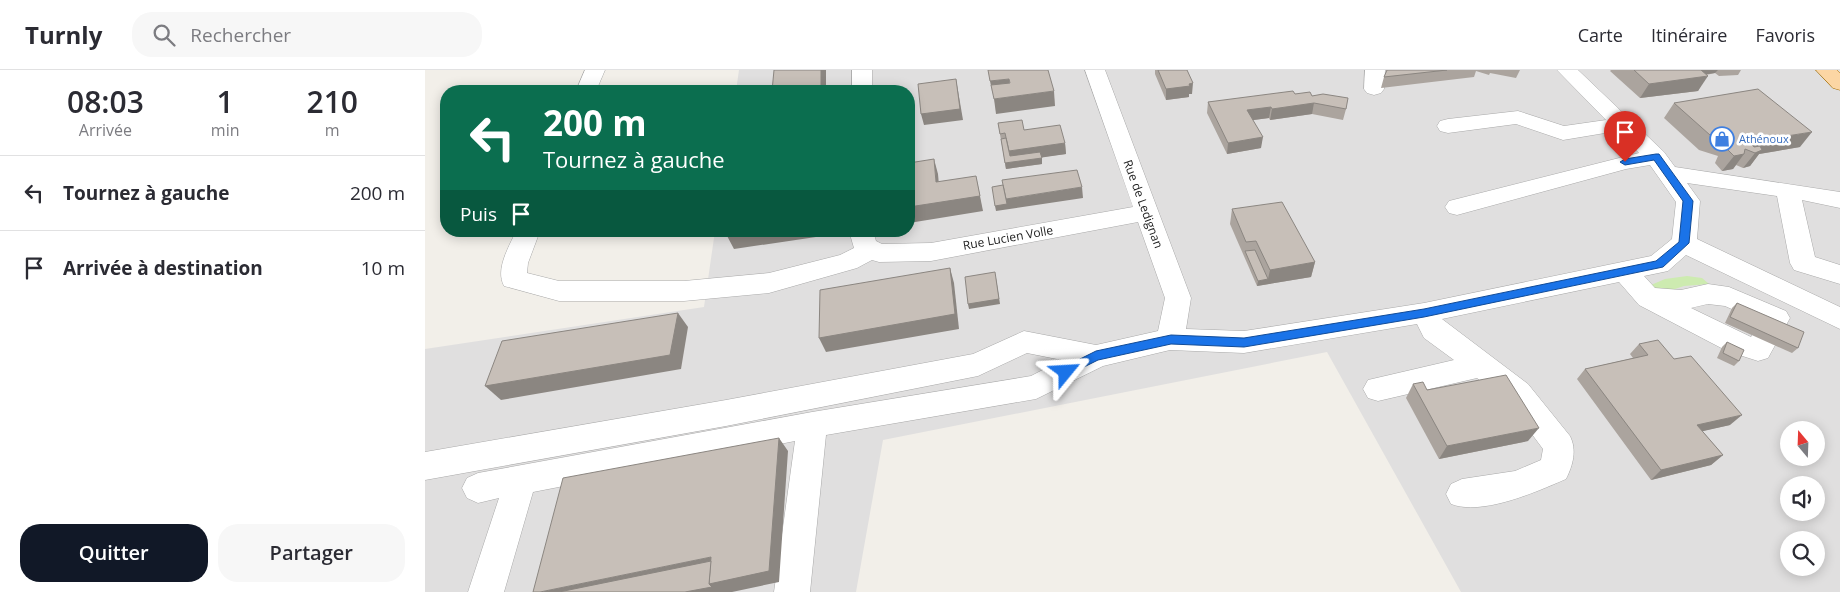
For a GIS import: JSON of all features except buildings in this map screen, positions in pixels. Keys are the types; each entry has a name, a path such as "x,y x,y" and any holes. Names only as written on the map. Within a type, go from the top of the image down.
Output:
{"main road":[{"path":"1826,70 1840,84"}],"street":[{"path":"589,85 595,70"},
{"path":"862,70 862,85"},
{"name":"Rue de Ledignan","path":"1095,70 1177,298 1171,339"},
{"path":"478,488 812,426 1036,387 1096,356 1171,339 1244,342 1424,313 1659,264 1683,243 1688,201 1662,165 1567,70"},
{"path":"1448,126 1518,117 1563,133 1622,124"},
{"path":"1457,207 1625,162 1662,165 1840,200"},
{"path":"1788,190 1803,263 1840,275"},
{"name":"Rue Lucien Volle","path":"866,240 879,253 931,252 1145,213"},
{"path":"526,237 515,263 513,279 559,291 684,291 769,283 848,262 866,240"},
{"path":"1683,243 1840,320"},
{"path":"1624,271 1648,298"},
{"path":"1424,313 1433,330 1518,393 1559,446 1555,469 1517,485 1462,494"},
{"path":"425,466 736,412 978,365 1024,342 1096,356"},
{"path":"1378,389 1481,366"},
{"path":"792,592 812,426"},
{"path":"486,592 521,480"}],"shaded area":[{"path":"739,70 1840,70 1840,592 1461,592 1327,352 883,440 856,592 425,592 425,349 704,307 714,237 915,237 915,85 737,85"}],"green space":[{"path":"1687,276 1702,278 1709,284 1684,286 1666,292 1660,291 1651,285 1665,279"}],"place":[{"name":"Athénoux","path":"1722,139"}],"route":[{"path":"1066,372 1096,356 1171,339 1244,342 1424,313 1659,264 1683,243 1688,201 1656,156 1625,162"}]}
